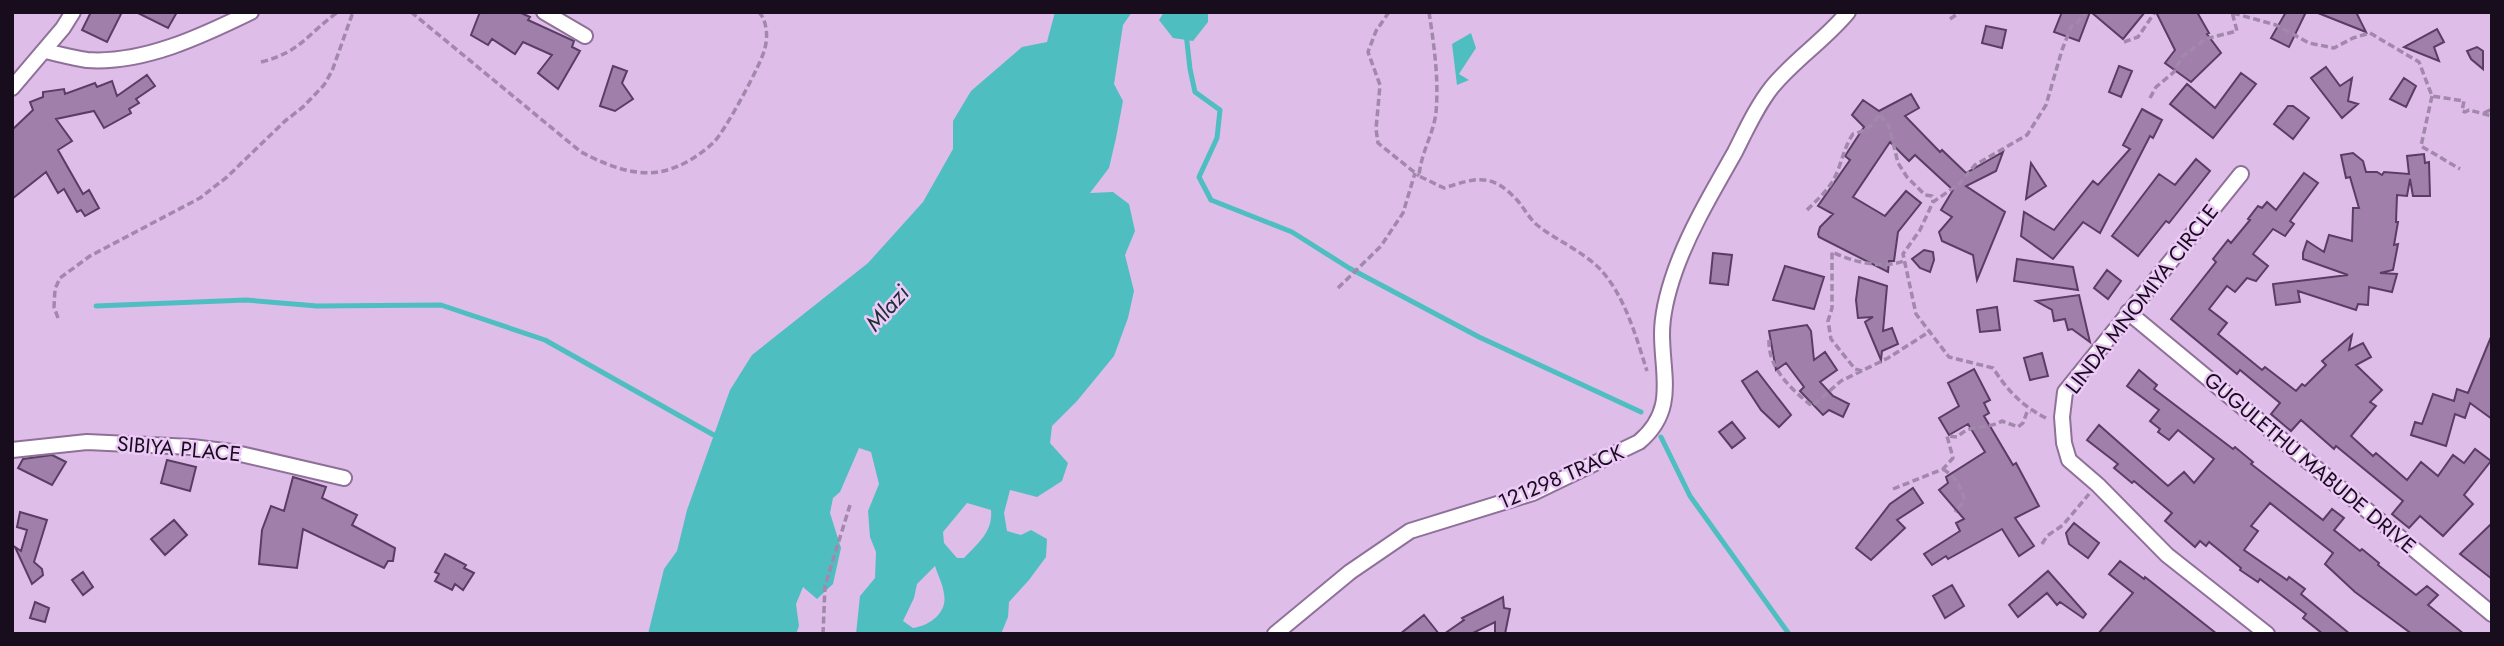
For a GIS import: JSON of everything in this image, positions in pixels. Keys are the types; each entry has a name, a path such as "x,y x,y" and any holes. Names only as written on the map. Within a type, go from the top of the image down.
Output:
{"street":[{"path":"12,88 45,51 73,12"},
{"path":"45,51 87,60 130,57 190,39 251,12"},
{"path":"544,12 585,36"},
{"name":"121298 TRACK","path":"1275,634 1350,572 1410,531 1533,494 1639,442 1650,433 1659,421 1666,383 1663,320 1668,294 1684,248 1770,89 1792,64 1833,30 1848,12"},
{"name":"LINDA MNOMIYA CIRCLE","path":"2241,174 2065,392 2064,443 2069,460 2098,485 2167,555 2267,634"},
{"name":"GUGULETHU MABUDE DRIVE","path":"2129,312 2492,614"},
{"name":"SIBIYA PLACE","path":"12,450 87,442 192,447 232,452 344,478"}],"path":[{"path":"261,62 282,57 292,51 338,12"},
{"path":"58,318 54,307 55,289 61,278 90,256 200,198 303,107 324,85 332,71 353,12"},
{"path":"411,12 581,152 605,165 657,173 685,164 716,141 765,50 767,32 763,16 759,12"},
{"path":"1389,12 1376,31 1368,52 1380,85 1376,129 1378,143 1417,175 1444,188 1479,178 1499,183 1535,223 1599,268 1617,294 1632,324 1648,375"},
{"path":"1338,288 1381,246 1403,213 1417,175 1436,114 1436,52 1429,12"},
{"path":"1951,19 1960,12"},
{"path":"2063,425 2033,412 2008,391 1993,368 1949,357 1916,314 1903,254 1920,230 1933,202 1959,184 1975,164 2027,135 2046,105 2071,27 2085,12"},
{"path":"2124,42 2138,37 2155,12"},
{"path":"2232,13 2276,25 2309,43 2334,48 2370,33 2419,62 2432,96 2421,146 2460,169"},
{"path":"2150,98 2156,87 2174,72 2182,57 2205,39 2237,31 2232,13"},
{"path":"2432,96 2464,102 2462,111 2465,113 2469,110 2492,116"},
{"path":"2484,113 2492,109"},
{"path":"1807,210 1825,192 1835,176 1844,147 1853,134 1875,123 1880,114 1889,126 1898,163 1916,188 1932,197 1933,202"},
{"path":"1864,371 1855,369 1831,339 1828,321 1832,308 1832,252 1847,259 1865,262 1893,265 1904,261"},
{"path":"1769,340 1769,354 1775,366 1792,390 1812,406 1841,381 1864,371 1929,332"},
{"path":"1894,489 1943,468 1953,458 1947,436 1958,437 1963,431 1980,426 1994,426 2002,421 2018,427 2023,424 2027,412 2033,412"},
{"path":"1943,468 1951,474 1963,492 1964,501 1955,512"},
{"path":"2042,544 2047,536 2063,525 2098,485"},
{"path":"823,634 825,586 850,505"}],"water":[{"name":"Mlazi","path":"1055,12 1132,12 1123,25 1114,84 1123,101 1116,138 1109,168 1090,193 1113,192 1129,204 1135,231 1125,255 1134,291 1128,318 1114,356 1077,401 1052,426 1050,443 1068,463 1062,481 1037,497 1010,490 1004,513 1007,531 1021,535 1031,530 1047,539 1046,557 1009,602 1008,617 1001,634 856,634 860,596 875,578 876,552 870,537 868,511 879,484 871,452 859,448 840,492 833,498 830,513 841,548 833,584 817,599 803,587 796,604 799,626 796,634 648,634 664,569 677,551 687,510 730,390 752,355 868,263 923,202 953,149 953,121 971,91 1022,47 1047,42","holes":["967,503 991,510 990,525 964,558 957,558 944,543 943,532","935,566 943,591 943,607 931,621 913,628 903,621 914,598 917,584"]},
{"path":"1164,12 1208,12 1208,22 1193,41 1173,38 1159,20"},
{"path":"1471,33 1476,48 1459,74 1469,80 1457,85 1452,44"}],"building":[{"path":"91,12 122,12 107,42 82,30"},
{"path":"136,12 177,12 168,28"},
{"path":"480,12 519,12 530,17 528,20 574,41 572,47 580,51 558,89 538,73 552,55 523,42 515,54 492,39 488,45 471,35"},
{"path":"2062,12 2090,12 2079,41 2054,32"},
{"path":"2091,12 2145,12 2123,39"},
{"path":"2156,12 2197,12 2209,33 2207,34 2221,53 2191,82 2165,63 2175,50"},
{"path":"2286,12 2306,12 2289,47 2271,38"},
{"path":"2356,12 2366,32 2318,13"},
{"path":"1986,26 2006,30 2002,48 1982,43"},
{"path":"2437,29 2444,42 2434,47 2439,61 2404,47"},
{"path":"2477,47 2483,51 2483,69 2471,59 2467,51"},
{"path":"613,66 627,71 622,83 633,99 615,111 600,106"},
{"path":"2119,66 2132,71 2121,97 2109,92"},
{"path":"2326,67 2340,86 2352,78 2348,101 2358,104 2342,118 2311,78"},
{"path":"2241,73 2256,84 2213,138 2170,104 2187,84 2215,108"},
{"path":"147,75 155,86 136,99 139,103 129,109 131,113 104,128 94,111 56,119 72,141 58,150 83,194 89,190 99,208 85,216 81,210 77,212 64,189 58,193 46,172 12,199 12,130 33,110 30,102 43,97 43,92 64,89 65,94 95,83 97,87 112,81 117,96"},
{"path":"2404,78 2416,86 2406,107 2390,99"},
{"path":"1911,94 1919,108 1905,116 1940,152 1942,150 1966,173 2003,152 1996,171 1966,186 2005,212 1977,280 1973,255 1942,241 1939,232 1952,217 1941,210 1953,190 1915,155 1909,161 1890,142 1853,197 1885,216 1906,191 1921,203 1898,232 1894,261 1889,261 1888,272 1819,237 1820,227 1833,214 1818,206 1850,160 1845,156 1864,127 1852,115 1863,100 1879,111"},
{"path":"2288,106 2293,106 2309,118 2293,139 2274,124"},
{"path":"2142,109 2162,120 2153,138 2150,136 2100,233 2083,222 2053,259 2021,236 2024,212 2054,230 2093,181 2098,185 2130,149 2123,145"},
{"path":"2353,153 2363,161 2366,172 2382,175 2384,172 2409,174 2407,156 2424,154 2425,163 2429,162 2430,196 2413,196 2410,179 2407,196 2397,195 2398,222 2394,245 2398,244 2393,270 2380,273 2397,274 2392,292 2369,287 2368,305 2358,304 2356,310 2298,291 2300,302 2276,305 2273,284 2348,275 2303,259 2303,253 2307,241 2324,252 2329,235 2352,241 2353,208 2359,208 2350,177 2346,178 2341,155"},
{"path":"2196,159 2210,171 2169,223 2166,221 2138,256 2112,236 2159,174 2175,185"},
{"path":"2031,163 2046,186 2026,199"},
{"path":"2304,173 2318,183 2290,221 2294,224 2285,236 2273,229 2253,254 2268,266 2256,281 2247,278 2235,292 2227,286 2209,309 2227,323 2218,334 2262,370 2265,367 2296,391 2302,384 2305,386 2326,365 2322,361 2352,335 2349,350 2363,343 2371,357 2356,365 2382,390 2370,402 2376,406 2351,436 2373,456 2376,453 2407,480 2421,462 2438,476 2453,455 2464,463 2475,449 2491,461 2464,495 2473,504 2443,536 2420,516 2409,528 2392,514 2403,501 2336,446 2334,449 2301,420 2291,431 2271,414 2280,403 2240,370 2237,374 2171,319 2216,262 2213,259 2228,240 2231,243 2258,206 2262,208 2267,202 2276,210"},
{"path":"1924,250 1933,252 1934,260 1930,272 1920,268 1912,259"},
{"path":"1713,253 1732,255 1728,285 1710,283"},
{"path":"2017,259 2073,267 2078,290 2014,281"},
{"path":"1785,266 1824,277 1814,309 1773,300"},
{"path":"2107,270 2121,281 2108,299 2094,288"},
{"path":"1859,277 1887,286 1883,331 1892,328 1898,344 1882,351 1881,360 1865,322 1873,317 1858,318 1856,300"},
{"path":"2079,295 2090,342 2072,329 2068,330 2065,319 2054,321 2052,310 2036,301"},
{"path":"1997,307 2000,330 1980,332 1977,310"},
{"path":"1807,325 1811,331 1814,360 1825,352 1837,370 1820,382 1833,396 1849,404 1843,417 1829,410 1823,415 1800,391 1804,387 1786,363 1776,370 1769,331"},
{"path":"2491,337 2492,419 2470,403 2465,418 2455,414 2446,446 2411,435 2415,422 2422,424 2433,394 2454,401 2457,389 2468,393"},
{"path":"2042,353 2048,376 2030,380 2024,358"},
{"path":"1974,369 1990,400 1984,403 1989,413 1984,416 2013,465 2016,463 2039,506 2015,518 2034,546 2019,556 2002,529 1932,565 1924,554 1960,531 1956,523 1964,519 1939,490 1948,483 1946,477 1985,452 1968,424 1949,435 1939,418 1959,406 1948,383"},
{"path":"2139,370 2157,385 2154,389 2233,449 2235,447 2253,462 2251,464 2323,520 2332,509 2344,518 2334,530 2360,551 2362,549 2416,595 2427,586 2438,595 2428,605 2464,634 2412,634 2355,592 2325,564 2333,553 2270,503 2251,526 2258,531 2244,550 2287,580 2289,577 2305,589 2301,594 2350,634 2323,634 2303,618 2306,614 2260,579 2258,582 2240,570 2241,568 2209,542 2206,546 2200,541 2195,547 2165,521 2172,513 2114,468 2118,464 2087,440 2099,425 2168,486 2184,472 2194,483 2214,459 2178,430 2169,440 2158,432 2160,429 2150,421 2159,410 2127,386"},
{"path":"1757,371 1791,415 1779,427 1761,410 1742,381"},
{"path":"1732,422 1745,438 1732,448 1719,432"},
{"path":"52,455 66,462 52,485 18,468 23,459"},
{"path":"167,460 196,467 190,491 161,483"},
{"path":"293,477 326,487 322,498 357,515 352,525 395,548 393,561 388,561 384,568 303,529 297,568 259,564 262,530 271,506 284,511"},
{"path":"1913,488 1923,503 1897,520 1905,528 1871,560 1856,548 1890,504"},
{"path":"20,512 47,520 34,562 42,569 43,575 32,584 15,547 21,551 27,530 17,527"},
{"path":"174,520 187,535 165,555 151,539"},
{"path":"2074,523 2099,543 2088,558 2069,544 2066,533"},
{"path":"2492,523 2492,579 2460,554"},
{"path":"445,554 466,565 464,568 474,573 463,590 455,584 452,590 435,581 439,574 435,572"},
{"path":"2120,561 2144,579 2145,577 2217,634 2098,634 2133,593 2109,574"},
{"path":"2048,571 2086,614 2083,618 2060,602 2057,605 2047,593 2018,617 2009,605"},
{"path":"83,572 93,587 83,595 72,580"},
{"path":"1952,585 1964,606 1945,618 1933,596"},
{"path":"1503,597 1504,608 1510,609 1505,634 1495,634 1495,622 1471,634 1444,634 1464,620 1462,618"},
{"path":"35,602 49,608 45,622 30,618"},
{"path":"1424,615 1439,634 1400,634"}],"waterway":[{"path":"1186,33 1195,92 1220,110 1217,138 1199,177 1211,200 1292,232 1349,268 1479,337 1641,412"},
{"path":"96,306 246,300 317,306 441,305 545,340 719,438"},
{"path":"1661,437 1690,496 1789,634"}]}
